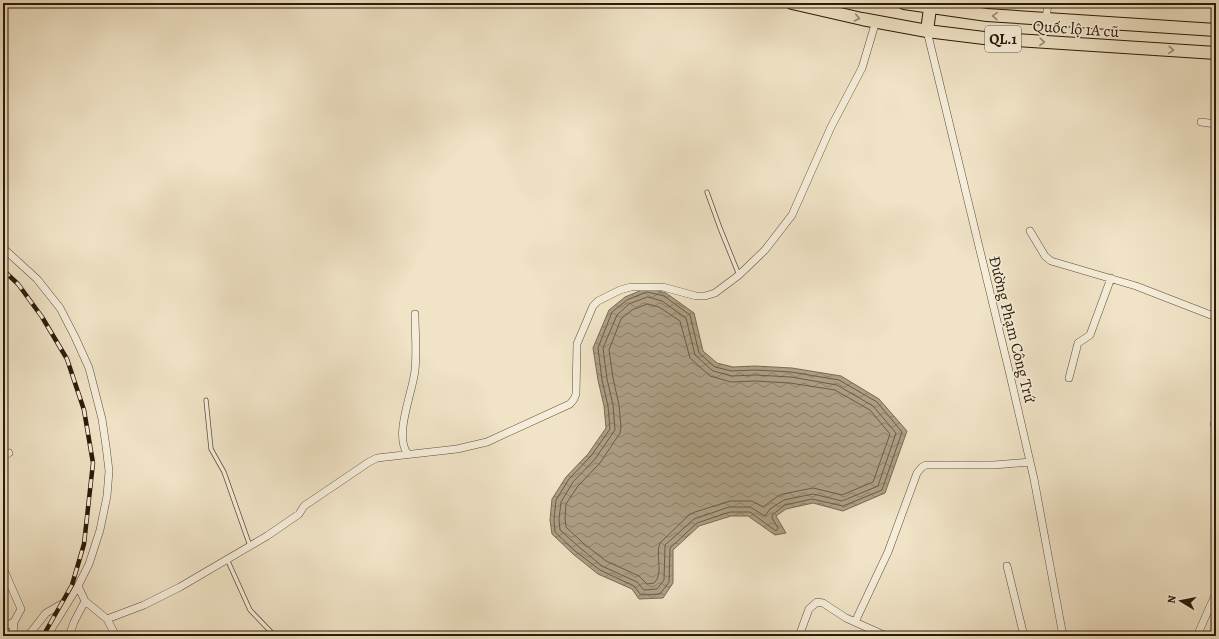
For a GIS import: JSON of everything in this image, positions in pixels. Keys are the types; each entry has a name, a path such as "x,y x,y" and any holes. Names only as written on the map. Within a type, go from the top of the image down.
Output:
{"main road":[{"name":"Quốc lộ 1A cũ","path":"792,3 876,21 984,38 1216,53"},
{"name":"Quốc lộ 1A cũ","path":"904,3 930,8 987,15 1216,30"},
{"path":"927,30 930,8"}],"street":[{"path":"1046,19 1048,3"},
{"path":"107,619 144,605 180,587 250,546 299,514 304,506 377,458 457,449 487,442 570,404 576,394 577,344 593,306 598,301 620,290 631,287 663,287 696,296 706,296 715,293 739,275 765,250 792,215 831,127 862,68 876,21"},
{"name":"Đường Phạm Công Trứ","path":"927,30 1030,462 1063,636"},
{"path":"1201,122 1216,124"},
{"path":"1030,231 1045,256 1051,261 1136,286 1216,317"},
{"path":"3,248 37,279 60,308 75,337 89,368 102,419 109,471 107,496 100,530 89,564 78,586 47,636"},
{"path":"1069,378 1078,343 1092,332 1111,278"},
{"path":"408,454 404,450 403,441 406,411 415,373 415,314"},
{"path":"855,622 888,552 917,473 922,467 926,465 994,465 1030,462"},
{"path":"1007,566 1024,636"},
{"path":"3,568 21,609 14,622 13,636"},
{"path":"78,586 85,601 107,619 116,636"},
{"path":"1197,636 1216,593"},
{"path":"29,634 46,613 69,600"},
{"path":"69,636 74,622 85,601"},
{"path":"799,636 809,609 817,602 823,603 846,618 886,636"},
{"path":"3,624 7,625 14,622"}],"lane":[{"path":"707,192 739,275"},
{"path":"206,400 211,449 224,472 250,546"},
{"path":"227,559 250,610 275,636"}],"water":[{"path":"647,288 666,293 694,313 703,351 717,363 733,367 755,366 792,368 841,376 879,399 907,431 885,493 843,511 813,503 786,509 776,516 786,533 775,535 748,516 731,516 699,526 673,550 673,583 663,598 639,599 632,589 598,574 573,554 552,534 550,520 552,499 566,477 588,454 606,428 604,406 593,348 609,310 625,297"}],"railway":[{"path":"3,270 18,284 42,317 67,359 84,410 93,463 84,544 72,585 43,636"}]}
